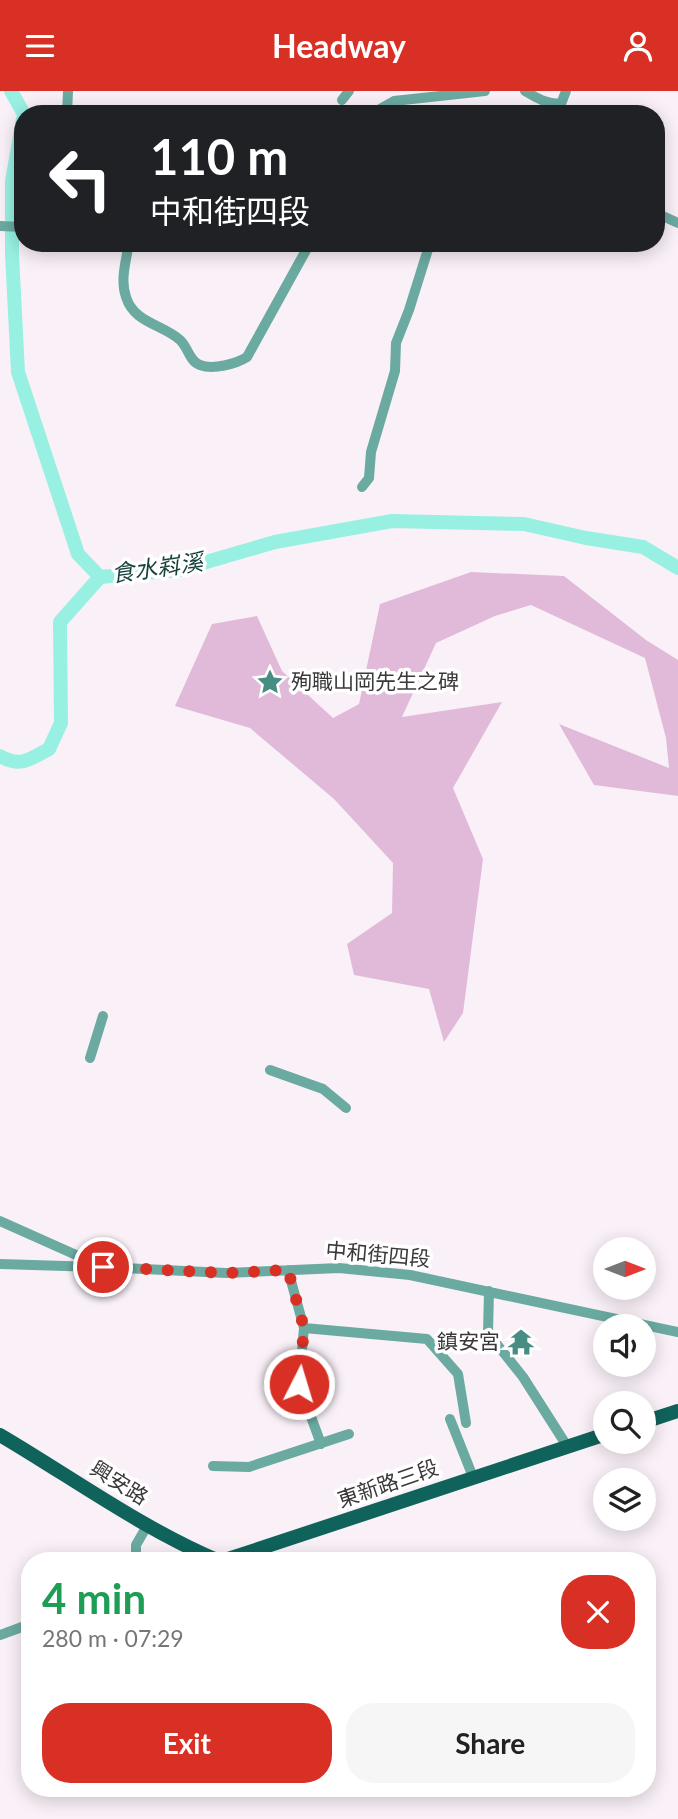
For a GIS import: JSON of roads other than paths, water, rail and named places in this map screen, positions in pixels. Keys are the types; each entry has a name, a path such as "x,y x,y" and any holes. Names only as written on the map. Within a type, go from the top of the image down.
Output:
{"main road":[{"path":"656,1418 678,1411"},
{"name":"興安路","path":"0,1435 147,1526 198,1552"},
{"name":"東新路三段","path":"247,1552 593,1438"}],"street":[{"path":"387,105 424,94 485,91"},
{"path":"525,91 548,105"},
{"path":"127,252 123,275 130,306 142,319 180,340 192,360 205,366 232,364 247,357 305,252"},
{"path":"362,487 369,478 371,452 395,371 396,343 427,252"},
{"path":"90,1058 103,1016"},
{"path":"270,1070 323,1089 346,1108"},
{"name":"中和街四段","path":"0,1221 103,1267 226,1273 340,1268 402,1274 678,1332"},
{"path":"0,1264 103,1267"},
{"path":"288,1270 304,1328 299,1384 321,1444"},
{"path":"489,1291 488,1333 523,1377 566,1446"},
{"path":"304,1328 427,1339 458,1374 466,1423"},
{"path":"450,1419 473,1477"},
{"path":"213,1466 249,1467 349,1434"},
{"path":"136,1552 136,1545 147,1526"},
{"path":"0,1635 21,1628"}],"waterway":[{"name":"食水嵙溪","path":"11,91 19,105"},
{"name":"食水嵙溪","path":"14,170 12,254 18,372 78,554 100,577 179,570 275,542 392,521 524,524 643,547 678,568"},
{"path":"0,756 20,762 49,749 61,723 60,622 100,577"}],"place":[{"name":"殉職山岡先生之碑","path":"270,682"},
{"name":"鎮安宮","path":"521,1342"}]}
